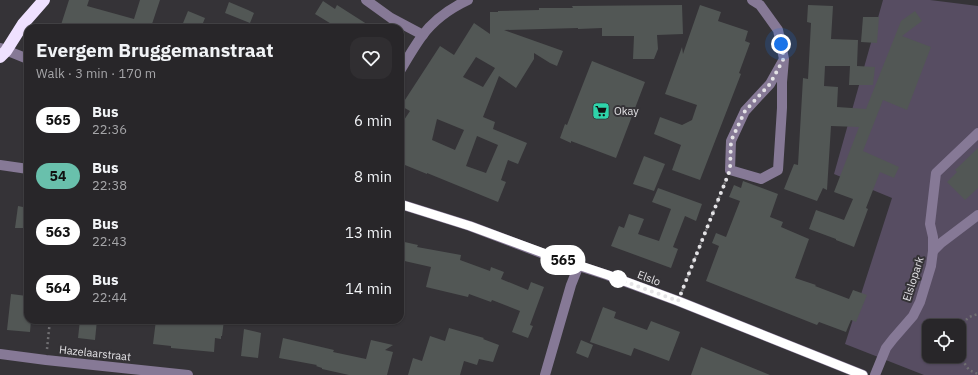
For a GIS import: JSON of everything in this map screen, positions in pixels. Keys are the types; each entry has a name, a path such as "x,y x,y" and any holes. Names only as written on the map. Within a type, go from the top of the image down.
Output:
{"highway":[{"path":"2,52 23,24 44,0"}],"street":[{"path":"366,0 391,18 402,24"},
{"path":"404,65 423,35 440,17 459,4 468,0"},
{"path":"752,0 760,4 778,30 784,58 778,170 761,179 730,170 731,141 745,111 770,84 784,58"},
{"path":"404,25 423,35"},
{"path":"2,52 24,58"},
{"name":"Elslopark","path":"876,375 886,348 892,338 913,316 920,302 931,266 933,237 930,224 936,173 978,133"},
{"path":"0,165 24,168"},
{"name":"Elslo","path":"404,205 470,226 608,275 678,301 863,375"},
{"name":"Elslopark","path":"933,251 941,243 978,215"},
{"path":"545,375 571,285 579,265"},
{"name":"Hazelaarstraat","path":"0,354 142,373 188,375"}],"path":[{"path":"678,301 730,170"},
{"path":"966,321 978,314"},
{"path":"46,360 50,324"},
{"path":"964,363 969,370 978,374"}],"shaded area":[{"path":"883,0 930,0 978,6 978,375 924,375 845,344 892,198 834,174"}],"building":[{"path":"69,0 89,0 87,6 134,19 140,0 160,0 152,24 61,24"},
{"path":"323,1 335,9 337,5 367,24 331,24 315,14"},
{"path":"229,2 254,13 250,23 225,13"},
{"path":"682,5 683,34 657,35 658,49 654,59 633,59 634,36 602,36 602,28 504,30 563,51 557,66 534,53 534,59 516,88 499,76 483,117 495,122 493,129 527,143 518,164 508,160 501,180 506,182 498,202 404,165 404,120 410,111 404,108 404,101 440,46 454,55 474,23 490,34 490,12 539,10 539,8 573,8 572,6","holes":["476,57 495,68 483,87 463,77","437,119 464,130 455,150 432,140","477,136 498,145 486,173 466,166"]},
{"path":"700,5 721,12 718,21 748,31 745,41 750,43 739,73 741,74 700,180 672,170 681,145 654,134 660,117 682,125 692,120 697,105 665,94 682,47 683,54"},
{"path":"808,5 833,6 831,39 858,40 857,66 875,67 873,85 849,85 850,66 825,66 824,86 838,87 837,107 866,109 901,21 915,11 922,21 902,36 931,47 907,110 883,100 863,151 899,167 894,178 880,172 866,208 868,209 854,247 809,229 816,210 844,220 853,199 834,192 859,127 831,126 827,190 823,188 817,201 784,189 794,164 798,165 803,78 808,79 811,23 807,22"},
{"path":"188,11 205,18 203,24 183,24"},
{"path":"863,17 879,17 877,43 861,42"},
{"path":"592,61 645,82 616,158 560,138 565,124 567,125"},
{"path":"978,148 978,188 965,200 947,182 957,172 955,170"},
{"path":"644,156 665,164 654,191 633,184"},
{"path":"743,181 778,194 770,217 783,222 781,227 809,239 795,278 849,299 853,290 867,295 856,322 851,320 846,332 819,322 817,325 706,281 719,246 712,243 716,233 726,237 740,201 729,197 734,185 741,188"},
{"path":"658,188 702,204 696,221 685,216 673,247 678,249 671,268 611,246 619,226 624,228 629,214 644,219 638,234 659,241 671,209 652,202"},
{"path":"18,206 24,207 24,228 15,228"},
{"path":"404,242 418,245 417,247 461,255 460,260 490,271 491,267 504,272 501,279 528,290 531,282 544,287 530,325 533,326 528,338 512,332 520,311 492,300 491,302 469,294 468,297 426,287 431,267 404,261"},
{"path":"11,294 24,296 24,324 31,324 30,332 7,330"},
{"path":"603,307 616,312 614,318 647,330 651,321 680,332 669,361 634,348 631,356 590,342"},
{"path":"80,324 97,324 95,340 78,338"},
{"path":"156,324 224,324 221,339 215,338 214,352 171,348 171,346 153,344"},
{"path":"449,328 484,338 483,339 499,345 493,362 479,359 477,365 464,361 460,375 408,375 413,358 422,361 430,336 445,341"},
{"path":"244,329 261,333 258,358 241,356"},
{"path":"283,338 334,350 333,352 366,359 371,340 393,345 385,350 393,352 387,375 349,375 322,369 316,366 317,365 279,358"},
{"path":"581,340 593,345 588,358 576,353"},
{"path":"701,347 770,375 691,375"}],"bus line":[{"name":"565","path":"404,205 470,226 608,275 678,301 863,375"}],"place":[{"name":"Okay","path":"601,111"}],"route":[{"path":"618,279 678,301 730,170 731,141 745,111 770,84 784,58 781,44"}]}
